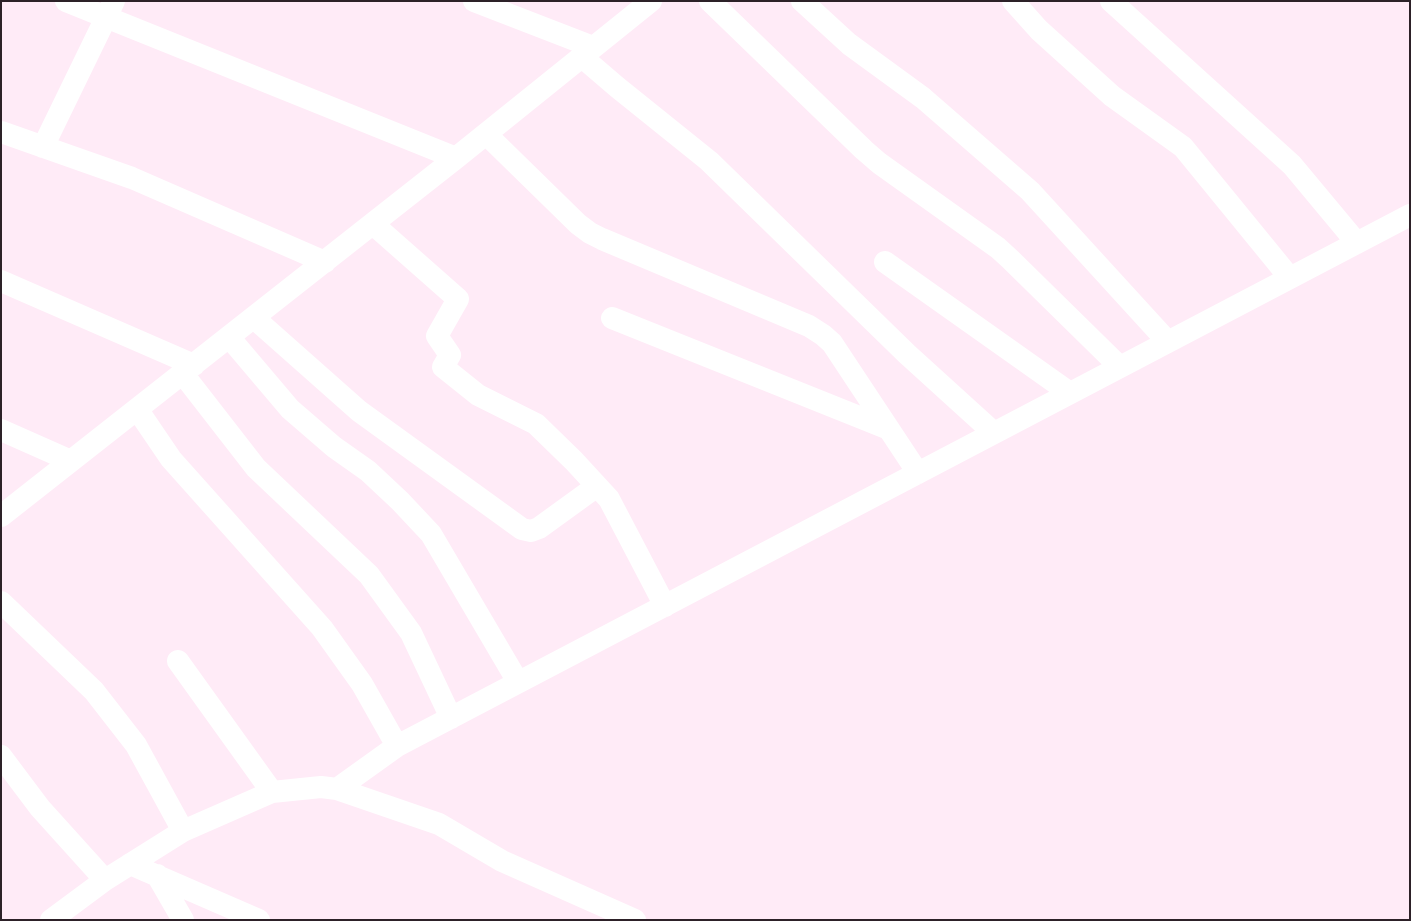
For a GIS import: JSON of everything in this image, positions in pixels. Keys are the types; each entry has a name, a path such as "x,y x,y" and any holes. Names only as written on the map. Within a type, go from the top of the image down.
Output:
{"street":[{"path":"66,1 110,9 456,158"},
{"path":"474,1 587,52 617,88 709,161 907,354 994,433"},
{"path":"1,516 373,224 651,1"},
{"path":"710,1 864,150 879,163 1006,255 1120,367"},
{"path":"802,1 850,44 923,98 1030,191 1168,342"},
{"path":"1013,1 1039,30 1112,96 1183,147 1290,278"},
{"path":"1111,1 1292,165 1357,243"},
{"path":"43,147 110,9"},
{"path":"1,132 132,178 325,262"},
{"path":"486,134 578,224 590,233 808,326 823,335 832,343 918,473"},
{"path":"337,789 397,746 1410,215"},
{"path":"373,224 458,299 437,336 450,354 443,367 478,395 536,424 574,461 609,499 665,606"},
{"path":"885,262 1070,393"},
{"path":"1,281 188,369 256,468 369,575 411,633 451,718"},
{"path":"254,318 359,411 522,529 531,531 539,528 597,486"},
{"path":"612,318 889,429"},
{"path":"229,337 290,409 334,447 368,471 400,501 431,534 518,682"},
{"path":"137,409 171,459 322,628 362,684 397,746"},
{"path":"1,430 71,461"},
{"path":"1,602 94,691 136,745 183,831"},
{"path":"178,661 272,792"},
{"path":"1,756 40,808 105,880"},
{"path":"51,920 105,880 183,831 272,792 321,787 337,789 439,824 502,861 635,920"},
{"path":"130,864 259,920"},
{"path":"157,875 183,920"}]}
